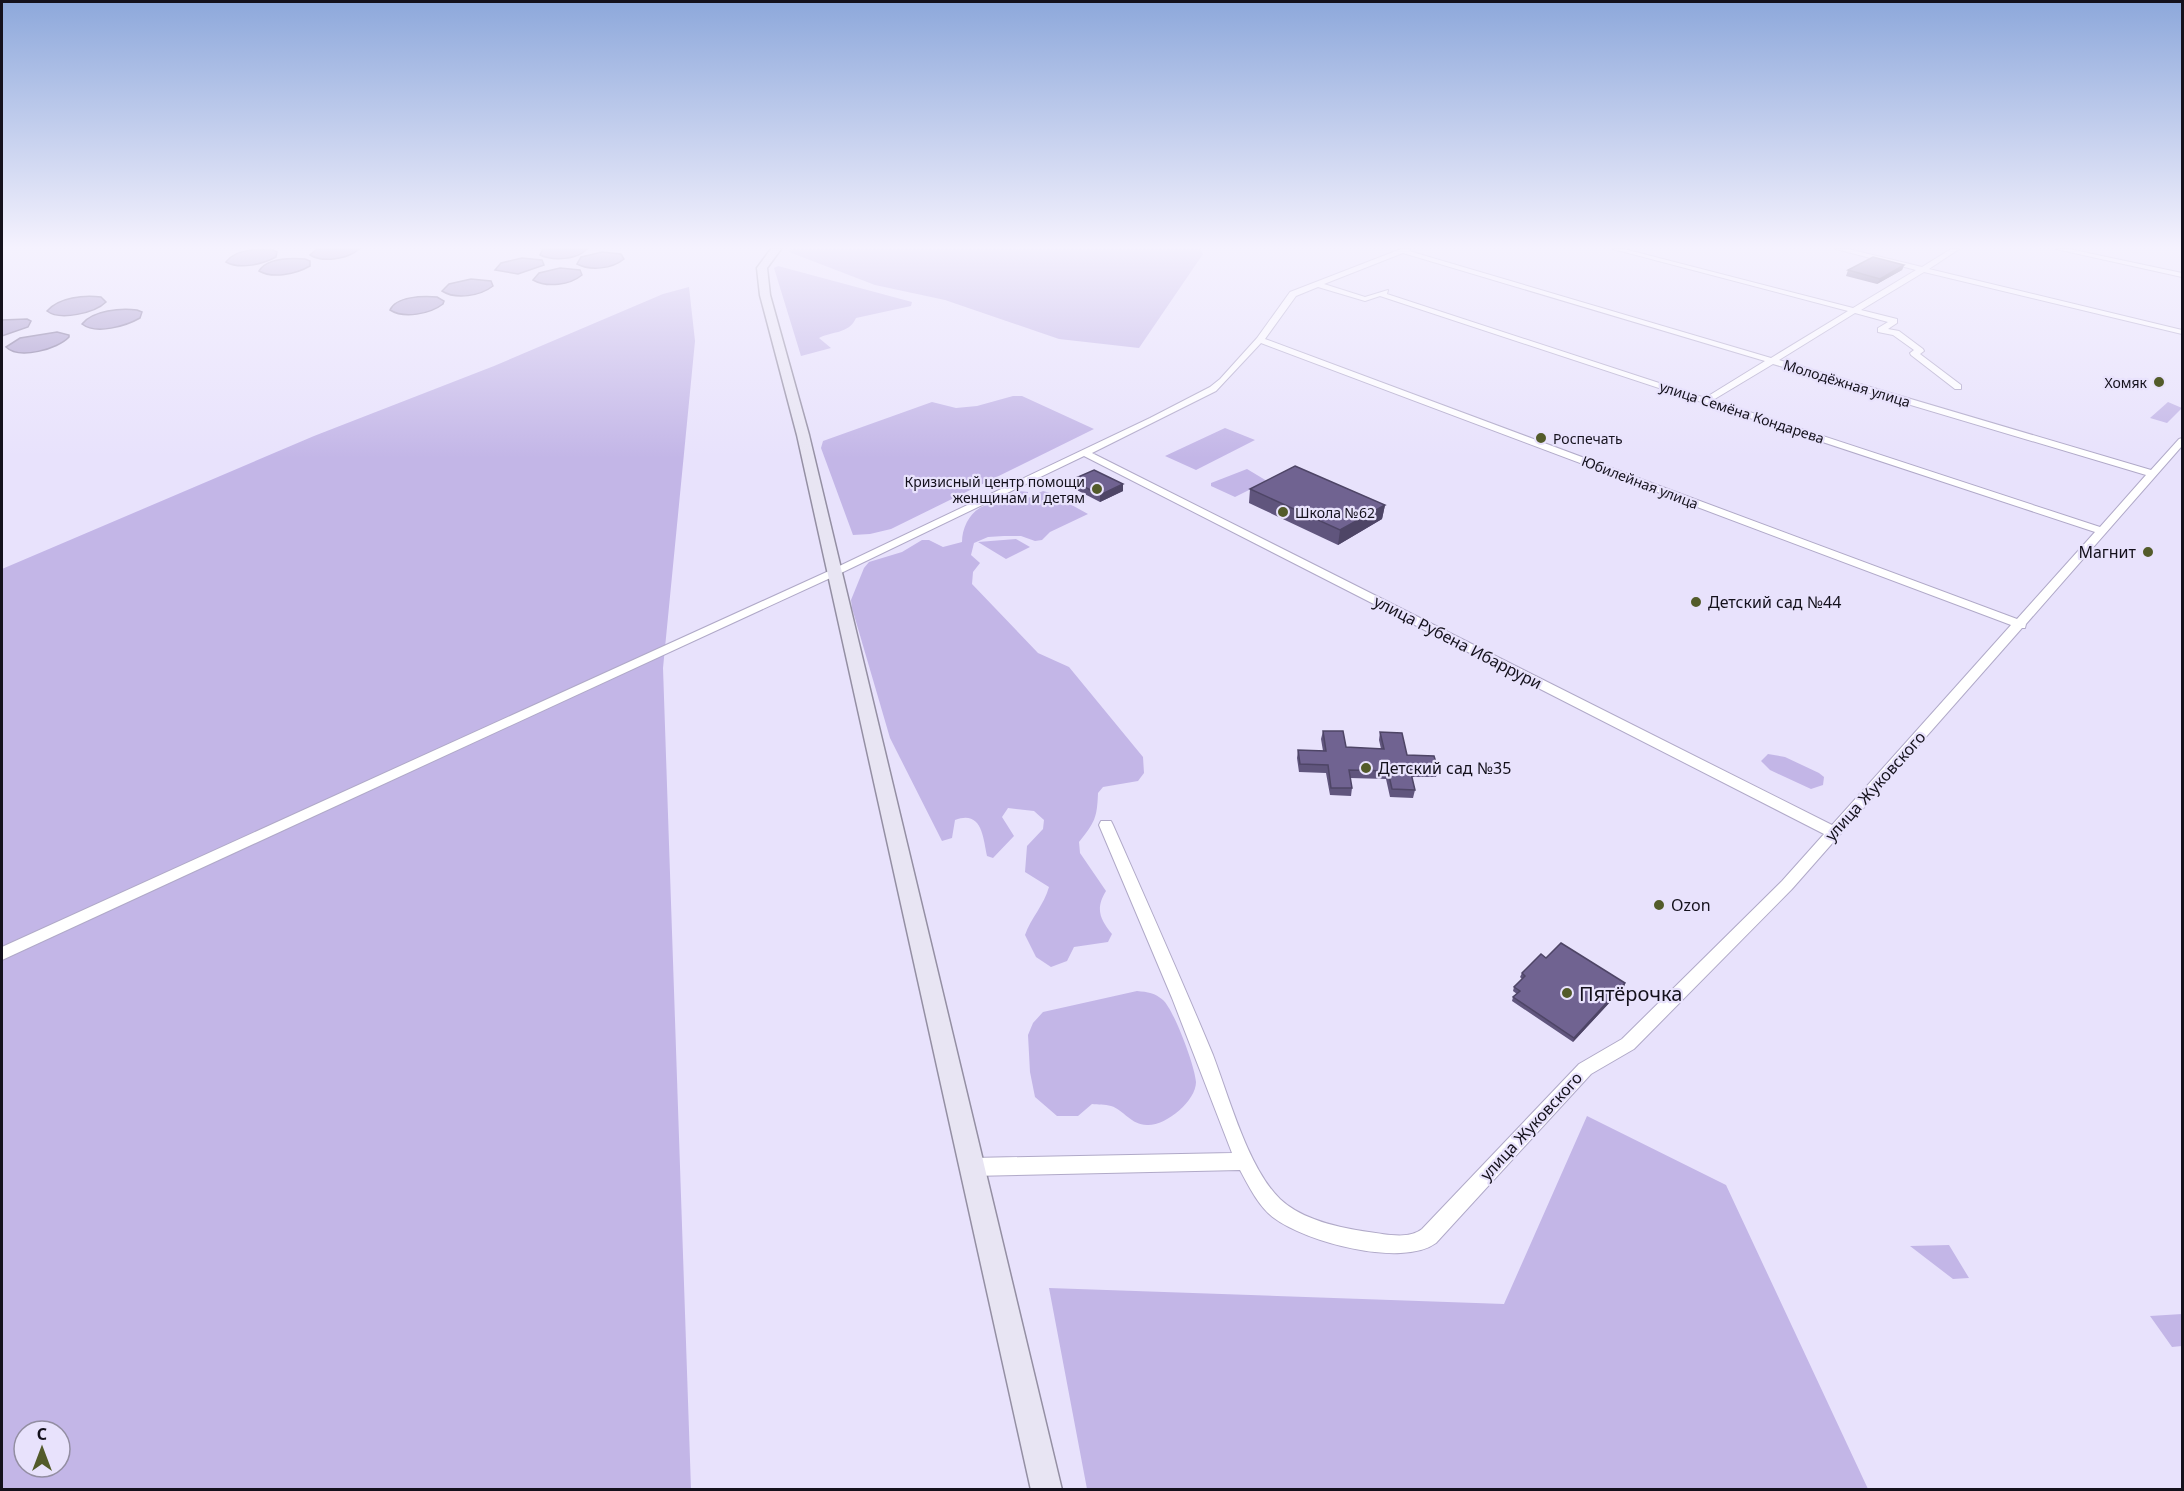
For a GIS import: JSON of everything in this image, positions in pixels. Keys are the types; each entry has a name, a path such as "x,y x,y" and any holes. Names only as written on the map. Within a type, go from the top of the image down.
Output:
{"main road":[{"path":"771,319 803,435 1047,1490"}],"street":[{"path":"2,954 835,572 1213,389 1232,373 1275,319"},
{"name":"улица Семёна Кондарева","path":"1460,319 2103,531"},
{"name":"Молодёжная улица","path":"1632,319 2153,474"},
{"path":"1707,400 1844,319"},
{"path":"1885,319 1894,321 1881,330 1896,333 1920,351 1914,353 1958,387"},
{"path":"2127,319 2182,332"},
{"name":"Юбилейная улица","path":"1260,340 2021,625"},
{"name":"улица Жуковского","path":"1106,825 1180,996 1246,1161 1272,1205 1290,1219 1337,1236 1400,1244 1418,1243 1429,1236 1585,1069 1628,1044 1786,885 2021,625 2182,441"},
{"name":"улица Рубена Ибаррури","path":"1083,452 1833,832"},
{"path":"972,1167 1246,1161"}],"shaded area":[{"path":"27,319 31,321 28,327 2,336 2,320"},
{"path":"87,319 139,319 127,324 103,329 95,329 82,324"},
{"path":"605,319 693,319 695,341 663,668 691,1489 2,1489 2,569 314,436 494,366"},
{"path":"790,319 856,319 845,330 819,338 831,348 801,356"},
{"path":"999,319 1159,319 1139,348 1059,339"},
{"path":"57,332 69,335 69,337 48,349 20,353 6,347 20,338"},
{"path":"1013,396 1022,396 1094,429 891,529 853,535 821,448 823,441 932,402 956,408 977,406"},
{"path":"2168,402 2182,408 2167,423 2150,418"},
{"path":"1225,428 1255,440 1196,470 1165,456"},
{"path":"1247,469 1267,481 1235,497 1211,486 1211,483"},
{"path":"1019,491 1028,492 1028,498 1043,491 1050,493 1088,514 1050,532 1042,540 1004,536 988,537 974,543 971,555 980,563 973,572 972,584 1038,653 1069,667 1143,757 1144,773 1138,781 1103,787 1098,793 1094,819 1079,842 1080,853 1106,891 1101,903 1100,914 1112,934 1108,942 1074,947 1067,961 1051,967 1036,957 1025,935 1049,887 1025,872 1027,846 1043,829 1044,820 1034,811 1008,808 1002,817 1014,836 993,858 987,856 980,827 971,819 955,820 952,838 942,841 890,738 851,600 864,568 869,562 902,552 922,540 929,540 943,547 962,542 965,527 972,514 984,506 1000,505 1003,499"},
{"path":"1016,539 1030,547 1006,559 978,542"},
{"path":"1768,754 1785,757 1819,773 1824,777 1823,785 1811,789 1770,770 1761,761"},
{"path":"1137,991 1151,993 1163,1000 1173,1015 1195,1074 1195,1089 1191,1097 1171,1117 1155,1124 1136,1123 1116,1108 1092,1104 1078,1116 1057,1116 1035,1097 1030,1072 1028,1035 1033,1023 1043,1012"},
{"path":"1587,1116 1726,1185 1868,1489 1087,1489 1049,1288 1504,1304"},
{"path":"1949,1245 1969,1278 1953,1279 1910,1246"},
{"path":"2182,1314 2182,1346 2172,1347 2150,1316"}],"building":[{"path":"1295,466 1385,505 1340,530 1250,489"},
{"path":"1094,470 1123,484 1100,495 1071,480"},
{"name":"Детский сад №35","path":"1323,731 1343,731 1346,747 1384,749 1380,732 1402,733 1407,755 1434,756 1438,769 1410,769 1415,790 1392,789 1388,771 1349,770 1352,788 1331,788 1328,765 1300,764 1298,750 1326,751"},
{"name":"Пятёрочка","path":"1561,943 1625,983 1574,1038 1513,997 1520,991 1514,987 1525,976 1522,973 1541,954 1546,958"}],"place":[{"name":"Хомяк","path":"2159,382"},
{"name":"Роспечать","path":"1541,438"},
{"name":"Кризисный центр помощи женщинам и детям","path":"1097,489"},
{"name":"Школа №62","path":"1283,512"},
{"name":"Магнит","path":"2148,552"},
{"name":"Детский сад №44","path":"1696,602"},
{"name":"Детский сад №35","path":"1366,768"},
{"name":"Ozon","path":"1659,905"},
{"name":"Пятёрочка","path":"1567,993"}]}
